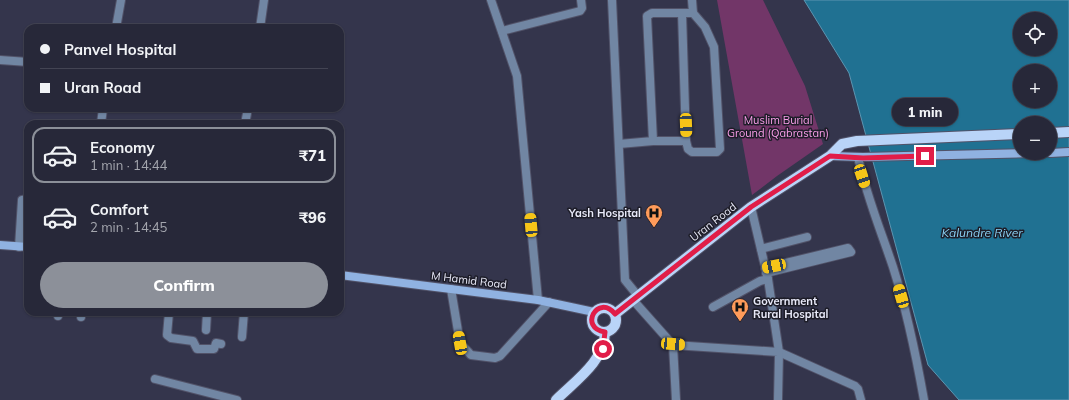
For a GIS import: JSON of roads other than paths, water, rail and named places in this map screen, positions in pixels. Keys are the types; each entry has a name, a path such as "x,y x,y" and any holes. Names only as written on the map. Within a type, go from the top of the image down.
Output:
{"main road":[{"path":"1057,133 1069,132"},
{"name":"Uran Road","path":"615,314 751,207 830,156 842,144 857,141 1013,134"},
{"path":"1057,153 1069,152"},
{"path":"830,156 860,157 1013,153"},
{"path":"0,245 24,247"},
{"name":"M Hamid Road","path":"344,276 538,300 594,312"},
{"path":"603,307 608,308 615,314 616,319 614,328 605,332 596,329 593,325 592,316 594,312 603,307"},
{"path":"556,400 598,358 603,349 605,332"}],"street":[{"path":"117,24 121,0"},
{"path":"261,24 264,0"},
{"path":"491,0 517,76 538,300"},
{"path":"502,32 580,10 582,8 581,0"},
{"path":"612,0 625,280 636,298 673,344 676,400"},
{"path":"682,13 686,141 688,149 692,152 717,152 720,148 714,47 705,27 693,13 692,0"},
{"path":"653,141 648,16 652,13 693,13"},
{"path":"0,60 24,62"},
{"path":"619,144 653,141 686,141"},
{"path":"860,157 862,176 893,268 912,333 924,400"},
{"path":"19,247 22,200 24,199"},
{"path":"751,207 766,273 779,352 778,400"},
{"path":"760,249 807,237"},
{"path":"714,306 760,281 766,273 848,248 851,252 766,273"},
{"path":"451,289 460,343 471,355 495,358 500,356 548,302"},
{"path":"169,316 167,335 171,338 193,341 197,349 211,350 214,349 216,344 221,344"},
{"path":"206,330 207,316"},
{"path":"242,337 244,316"},
{"path":"673,344 779,352 855,386 858,389 861,400"},
{"path":"156,379 224,398 237,400"}],"water":[{"name":"Kalundre River","path":"804,0 1069,0 1069,400 959,400 928,365 849,73"}],"place":[{"name":"Yash Hospital","path":"654,228"},
{"name":"Government Rural Hospital","path":"740,322"}],"park label":[{"name":"Muslim Burial Ground (Qabrastan)","path":"778,126"}]}
